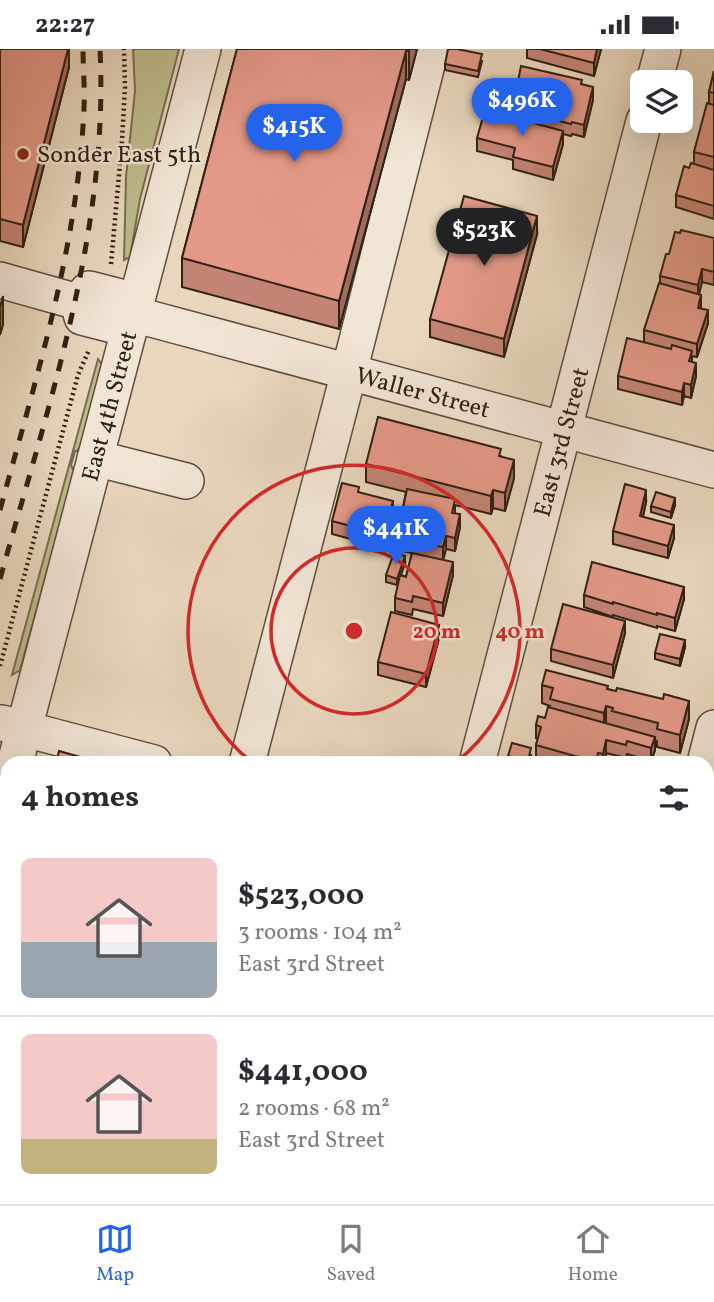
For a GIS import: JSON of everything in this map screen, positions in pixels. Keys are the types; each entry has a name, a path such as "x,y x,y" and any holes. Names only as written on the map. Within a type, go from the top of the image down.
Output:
{"street":[{"name":"East 4th Street","path":"14,756 12,725 95,458 203,49"},
{"path":"249,756 431,49"},
{"path":"657,70 663,49"},
{"name":"East 3rd Street","path":"479,756 641,133"},
{"path":"0,281 78,302 82,317 117,326 133,314"},
{"name":"Waller Street","path":"133,314 714,470"},
{"path":"95,458 186,481"},
{"path":"12,725 128,756"},
{"path":"707,756 714,728"}],"path":[{"path":"110,271 110,249 120,175 124,49"},
{"path":"0,666 78,376 91,344"}],"shaded area":[{"path":"133,49 179,49 140,199 130,257 124,260 126,177 135,91"},
{"path":"98,359 103,366 82,444 75,451 71,465 74,472 20,670 12,675"}],"building":[{"name":"Sonder East 5th","path":"0,49 68,49 23,225 0,219"},
{"path":"237,49 409,49 406,51 339,301 182,258"},
{"path":"448,49 482,54 478,71 445,64"},
{"path":"540,49 597,49 594,63"},
{"path":"521,66 582,80 581,84 593,87 584,125 520,111 524,91 512,89 514,80 518,81"},
{"path":"714,71 714,93 709,92"},
{"path":"707,103 714,105 714,157 694,152"},
{"path":"485,110 563,131 553,167 513,157 515,148 477,138"},
{"path":"691,163 714,170 714,206 676,195 684,166 689,168"},
{"path":"464,196 537,216 504,339 430,319"},
{"path":"681,230 714,238 714,272 702,269 698,285 660,276 675,232 680,233"},
{"path":"659,283 701,295 698,308 708,310 697,344 644,330"},
{"path":"627,338 671,349 672,345 692,351 689,361 696,363 691,385 684,383 682,392 618,376"},
{"path":"378,417 501,449 499,456 514,460 505,493 493,490 491,496 366,464"},
{"path":"342,483 359,487 358,492 393,501 384,535 332,521"},
{"path":"625,484 646,490 640,516 674,525 668,546 613,531"},
{"path":"407,489 455,499 452,513 460,514 455,538 446,536 443,547 397,538"},
{"path":"656,492 675,498 671,512 651,506"},
{"path":"394,553 405,556 397,579 386,575"},
{"path":"412,553 453,562 443,603 413,596 412,602 395,598 400,575 406,577"},
{"path":"592,562 684,587 675,618 584,595"},
{"path":"563,604 625,621 613,665 551,649"},
{"path":"391,612 439,625 426,674 378,662"},
{"path":"660,634 685,640 680,659 655,653"},
{"path":"546,670 608,686 607,689 616,691 617,688 663,699 664,694 689,701 680,735 657,729 658,723 612,711 613,708 606,706 604,713 550,699 553,688 542,685"},
{"path":"548,707 655,737 651,748 627,741 626,745 606,740 603,754 575,756 536,745 541,727 536,725 538,716 545,718"},
{"path":"512,743 531,748 529,756 508,756"},
{"path":"59,751 77,756 58,756"}],"railway":[{"path":"0,510 41,361 64,261 80,159 84,108 83,49"},
{"path":"0,579 55,383 85,251 95,184 100,117 100,49"}],"place":[{"name":"Sonder East 5th","path":"23,154"}]}
